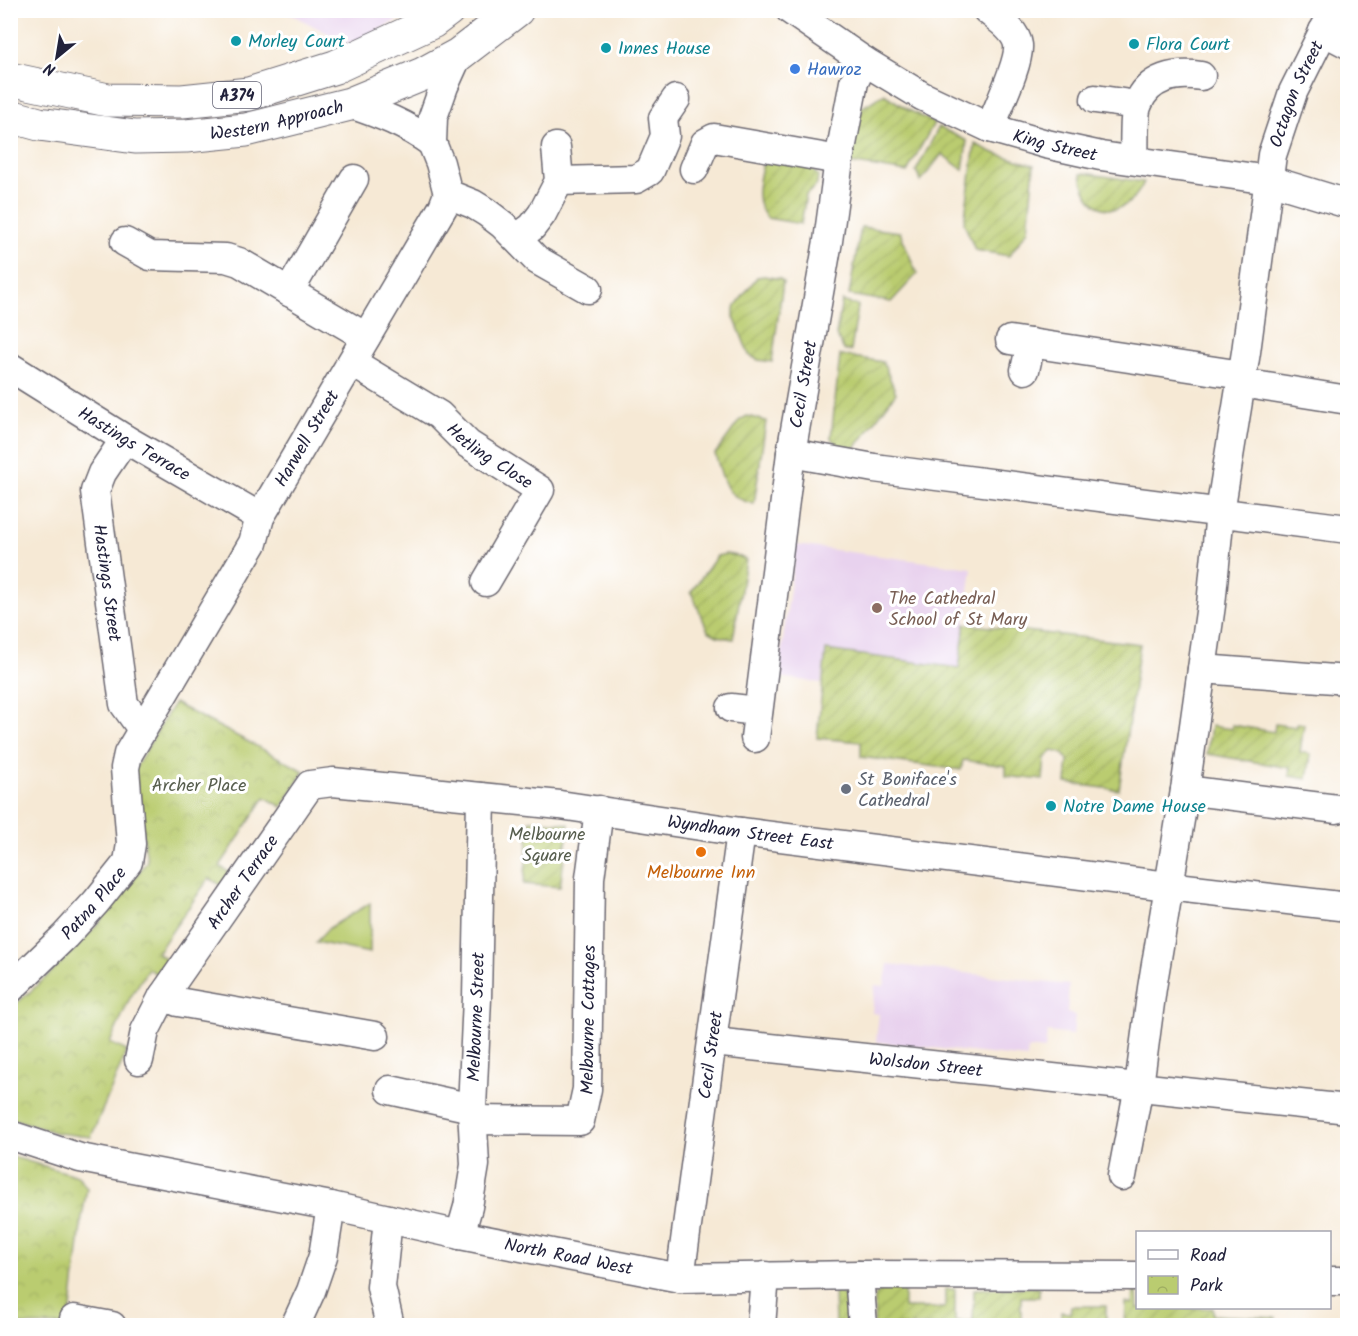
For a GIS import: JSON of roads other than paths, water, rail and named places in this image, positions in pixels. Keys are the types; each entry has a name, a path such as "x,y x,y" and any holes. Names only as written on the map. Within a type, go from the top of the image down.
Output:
{"main road":[{"name":"Western Approach","path":"10,79 108,100 182,101 249,94 335,67 432,22 448,10"},
{"name":"Western Approach","path":"10,116 39,124 135,137 186,136 246,129 350,104 423,74 458,55 517,10"}],"street":[{"name":"King Street","path":"790,10 864,61 922,96 990,128 1046,144 1101,156 1269,180 1347,204"},
{"path":"987,10 1010,30 1018,43 1016,60 990,128"},
{"path":"1328,21 1347,44"},
{"name":"Octagon Street","path":"1122,1176 1139,1086 1159,943 1185,790 1213,589 1220,512 1272,155 1293,92 1328,21"},
{"path":"458,55 433,117 432,143 448,194 486,212 517,238 537,260 588,289"},
{"name":"Cecil Street","path":"748,719 828,241 837,172 854,82 864,61"},
{"path":"1134,160 1137,105 1144,94 1154,84 1170,75 1201,76"},
{"path":"560,181 636,179 650,171 665,136 663,118 676,99"},
{"path":"1095,99 1137,105"},
{"path":"350,104 387,116 411,128 432,143"},
{"path":"694,169 705,143 714,138 837,172"},
{"path":"517,238 532,227 542,214 560,181 556,147"},
{"path":"289,292 354,179"},
{"name":"Harwell Street","path":"142,729 253,543 260,517 423,243 448,194"},
{"path":"125,242 150,256 226,258 239,262 366,337"},
{"path":"1022,351 1241,379 1347,400"},
{"name":"Hetling Close","path":"353,363 439,415 468,444 540,490 486,582"},
{"name":"Hastings Terrace","path":"10,367 260,517"},
{"name":"Hastings Street","path":"125,438 102,473 95,491 124,704 142,729"},
{"path":"791,453 874,468 1347,530"},
{"path":"1202,669 1347,680"},
{"name":"Patna Place","path":"10,989 65,936 128,862 130,844 125,768 128,754 142,729"},
{"name":"Wyndham Street East","path":"333,782 599,810 741,832 1347,907"},
{"name":"Archer Terrace","path":"163,996 310,784 333,782"},
{"path":"1185,790 1337,809"},
{"name":"Melbourne Street","path":"460,1235 475,1165 473,1114 481,797"},
{"name":"Melbourne Cottages","path":"473,1114 580,1121 587,1089 590,878 599,810"},
{"name":"Cecil Street","path":"680,1278 741,832"},
{"path":"139,1060 145,1031 163,996 178,1002 375,1036"},
{"name":"Wolsdon Street","path":"713,1042 1347,1108"},
{"path":"390,1090 473,1114"},
{"name":"North Road West","path":"10,1135 80,1158 331,1206 460,1235 680,1278 859,1275 1136,1276"},
{"path":"295,1326 311,1291 323,1256 331,1206"},
{"path":"388,1219 381,1287 390,1326"},
{"path":"859,1275 863,1326"},
{"path":"761,1326 765,1276"},
{"path":"1331,1281 1347,1281"},
{"path":"74,1319 112,1326"}],"place":[{"name":"Morley Court","path":"236,41"},
{"name":"Flora Court","path":"1134,44"},
{"name":"Innes House","path":"606,48"},
{"name":"Hawroz","path":"795,69"},
{"name":"The Cathedral School of St Mary","path":"877,608"},
{"name":"St Boniface's Cathedral","path":"846,789"},
{"name":"Notre Dame House","path":"1051,806"},
{"name":"Melbourne Inn","path":"701,852"}],"park label":[{"name":"Archer Place","path":"199,785"},
{"name":"Melbourne Square","path":"547,844"}]}
